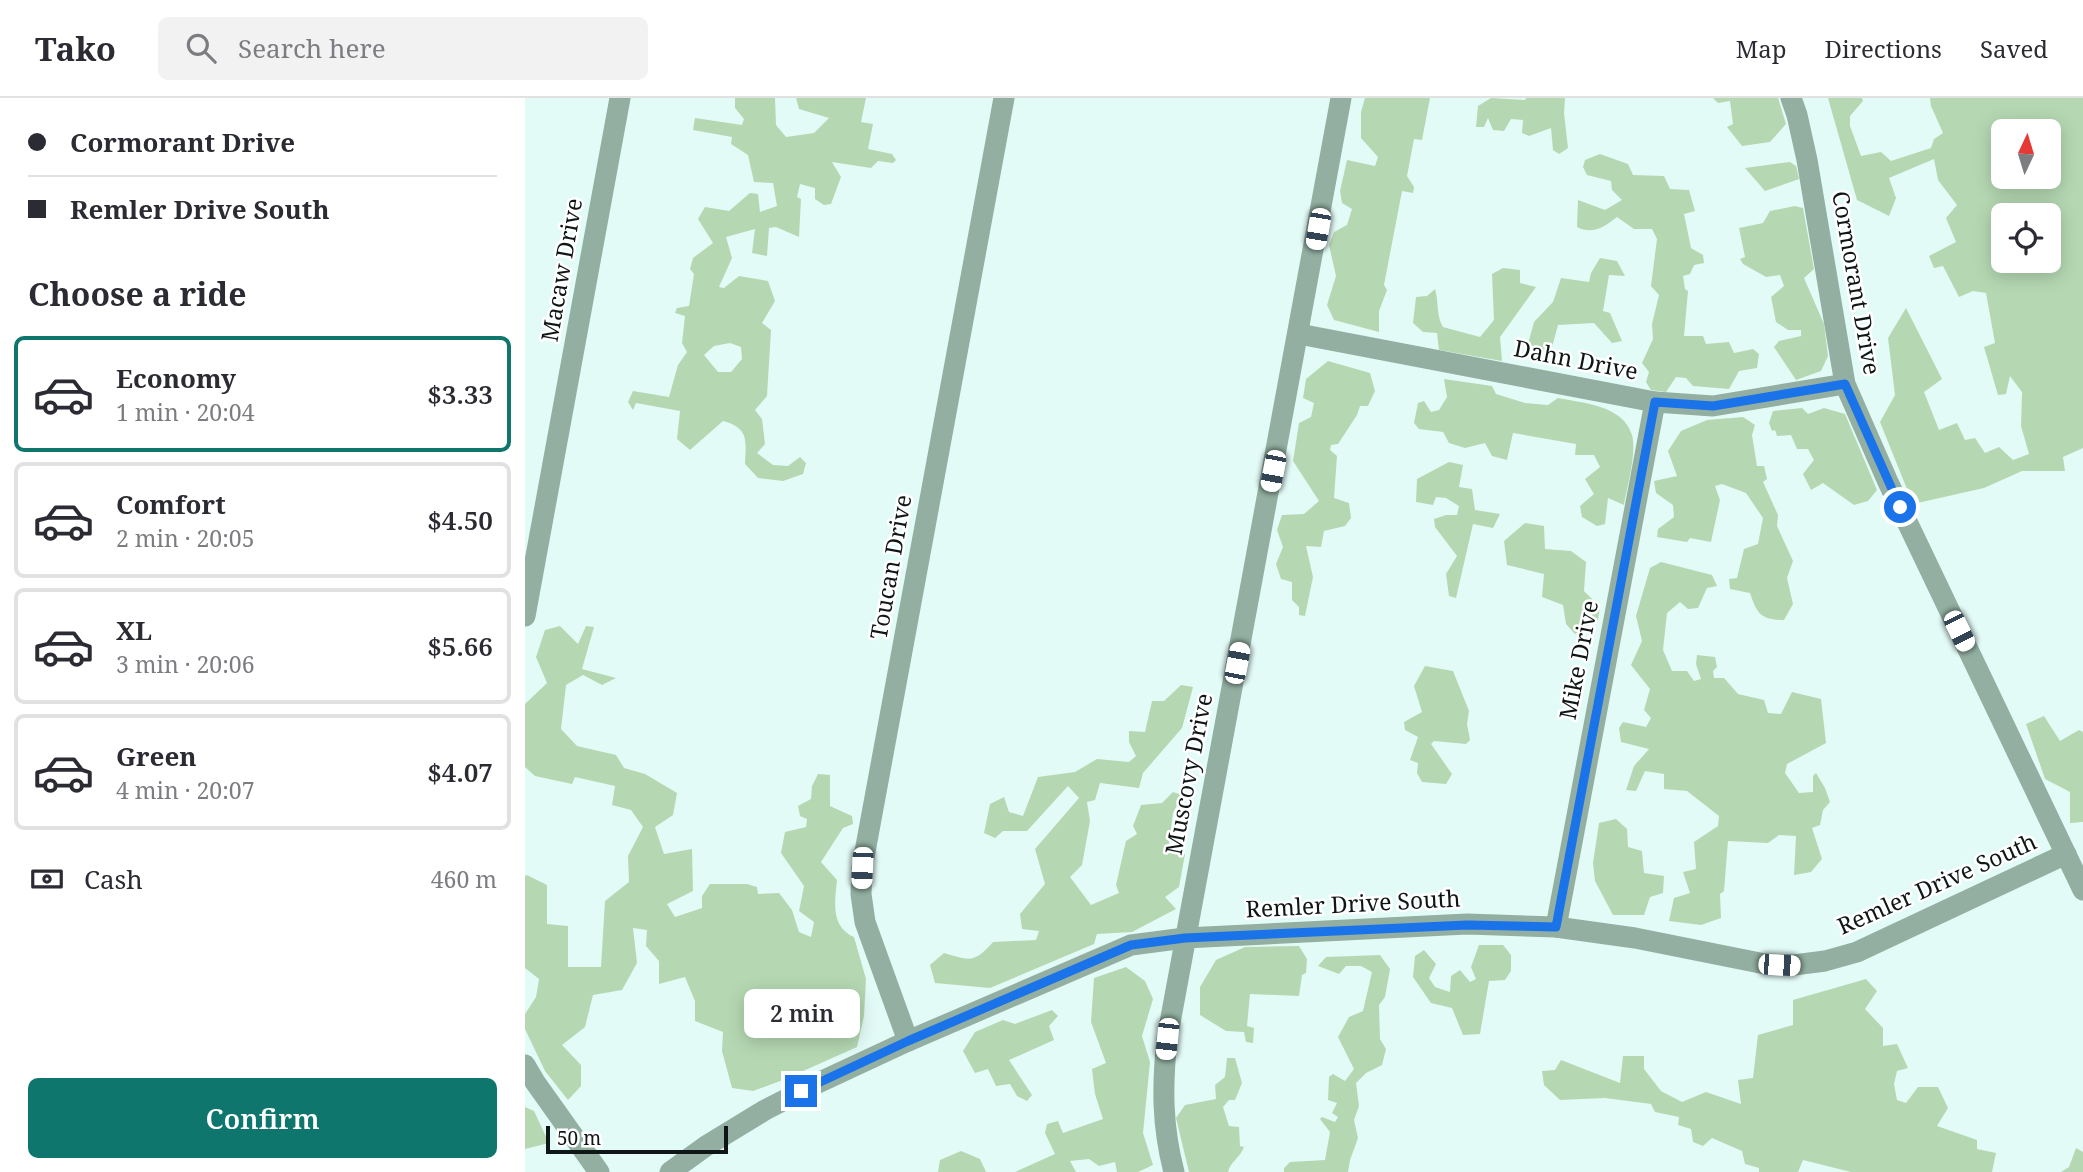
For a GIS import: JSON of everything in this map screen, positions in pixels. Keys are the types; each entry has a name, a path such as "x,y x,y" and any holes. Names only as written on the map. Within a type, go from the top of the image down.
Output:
{"street":[{"name":"Macaw Drive","path":"525,616 620,98"},
{"name":"Toucan Drive","path":"908,1041 865,922 861,894 862,868 1004,98"},
{"name":"Muscovy Drive","path":"1174,1172 1163,1105 1167,1039 1341,98"},
{"name":"Cormorant Drive","path":"1790,98 1797,115 1807,160 1845,384 1894,495 2083,890"},
{"name":"Dahn Drive","path":"1299,334 1655,402 1713,406 1845,384"},
{"name":"Mike Drive","path":"1556,927 1655,402"},
{"name":"Remler Drive South","path":"670,1172 765,1110 820,1082 1131,945 1185,938 1467,925 1556,927 1635,938 1765,964 1794,965 1825,961 1857,952 2066,854"},
{"path":"525,1065 599,1172"}],"green space":[{"path":"735,98 775,98 776,125 786,137 814,133 829,118 799,109 796,98 866,98 861,122 873,124 868,149 892,154 896,160 893,163 878,161 871,168 832,162 841,177 831,204 824,205 815,199 815,188 800,184 797,197 801,199 799,237 776,227 769,228 767,256 752,253 755,229 726,237 732,258 719,287 724,288 739,276 768,281 775,301 762,323 771,330 767,396 755,410 762,419 765,444 757,453 773,465 788,466 800,457 806,463 803,474 783,481 758,478 745,464 744,436 738,427 723,421 690,450 677,439 680,411 636,403 633,410 628,402 633,391 669,397 678,365 687,352 682,343 685,316 675,313 677,308 689,306 694,274 690,269 693,258 713,243 698,219 705,207 729,211 750,193 758,194 760,212 777,206 773,183 754,182 748,155 731,144 732,137 693,130 695,118 742,125 744,119 735,108","holes":["730,343 741,347 742,359 731,372 718,372 704,355 714,346"]},
{"path":"1365,98 1430,98 1422,140 1414,139 1407,176 1414,187 1413,193 1402,191 1384,285 1387,290 1379,311 1379,332 1334,320 1327,305 1336,276 1329,245 1334,232 1347,225 1352,209 1342,203 1340,191 1347,160 1375,166 1378,157 1361,138 1361,112"},
{"path":"1491,98 1565,98 1568,148 1559,154 1553,150 1551,128 1529,136 1522,133 1523,120 1511,119 1504,131 1493,130 1488,118 1484,127 1476,127 1478,106"},
{"path":"1713,98 1778,98 1786,124 1770,142 1742,146 1727,127 1733,124 1730,101 1718,103"},
{"path":"1828,98 1862,98 1863,101 1850,116 1850,126 1861,156 1881,152 1891,161 1931,148 1934,139 1943,133 1930,98 2083,98 2083,448 2063,457 2065,471 2022,471 1984,488 1913,504 1880,422 1895,395 1888,338 1906,308 1942,379 1924,392 1939,430 1957,423 1965,440 1975,438 1985,453 1999,447 2013,460 2029,454 2021,426 2022,392 2010,376 2006,394 1998,395 1984,347 1995,343 1986,293 1973,291 1959,297 1943,266 1934,268 1929,256 1956,242 1946,218 1957,205 1938,180 1934,159 1889,178 1896,198 1889,216 1857,200"},
{"path":"1600,154 1628,164 1633,175 1664,176 1670,189 1689,190 1695,211 1684,214 1691,248 1703,255 1704,263 1694,265 1690,274 1683,276 1685,289 1688,291 1684,336 1703,336 1706,344 1729,342 1734,353 1753,349 1759,354 1757,368 1739,371 1729,389 1693,386 1686,378 1676,377 1666,392 1651,390 1646,382 1649,372 1642,363 1653,339 1652,324 1659,295 1651,286 1657,239 1652,229 1634,229 1617,217 1598,229 1577,227 1578,200 1605,210 1622,200 1612,190 1611,181 1587,175 1583,167 1585,160"},
{"path":"1790,162 1796,166 1799,179 1765,191 1745,168"},
{"path":"1795,206 1803,208 1814,269 1804,278 1824,324 1828,356 1821,371 1796,380 1774,347 1779,341 1801,336 1801,330 1788,330 1776,322 1771,297 1784,286 1780,275 1766,277 1743,264 1740,259 1745,257 1739,228 1763,223 1770,211"},
{"path":"1600,258 1617,261 1625,276 1609,275 1603,311 1610,313 1622,341 1612,343 1594,323 1558,325 1551,351 1538,351 1528,344 1534,322 1553,302 1561,278 1589,282"},
{"path":"1503,268 1520,270 1520,283 1536,287 1500,337 1502,361 1439,350 1437,333 1423,332 1413,323 1416,297 1427,296 1435,289 1443,327 1480,337 1494,320 1492,274"},
{"path":"1328,361 1370,373 1375,391 1368,406 1360,406 1338,444 1331,445 1330,450 1337,456 1334,498 1349,503 1351,518 1345,526 1324,531 1321,547 1306,546 1313,577 1305,616 1299,615 1299,607 1292,600 1292,582 1281,579 1276,564 1283,547 1277,530 1282,515 1304,514 1319,501 1293,461 1299,423 1311,417 1314,403 1303,398 1306,379"},
{"path":"1444,379 1492,386 1496,394 1525,403 1548,405 1558,398 1590,404 1620,417 1627,425 1633,442 1624,505 1608,498 1605,524 1597,526 1582,517 1580,506 1594,494 1585,479 1600,467 1594,455 1575,455 1576,444 1513,433 1507,460 1492,456 1485,443 1465,448 1449,443 1443,432 1419,429 1414,423 1418,403 1424,401 1431,412 1439,410 1447,397"},
{"path":"1802,408 1808,414 1824,408 1845,414 1877,490 1868,501 1854,505 1823,483 1811,490 1803,474 1814,460 1808,449 1797,449 1791,435 1777,436 1769,423 1773,411"},
{"path":"1743,417 1755,425 1752,435 1757,466 1764,466 1767,479 1763,482 1778,515 1777,526 1793,561 1787,578 1793,604 1784,620 1765,617 1758,611 1750,593 1730,589 1729,579 1737,578 1744,549 1758,544 1763,518 1746,493 1722,484 1715,486 1720,500 1711,542 1690,538 1687,542 1657,537 1658,529 1674,517 1673,505 1656,493 1654,481 1677,476 1668,451 1681,431 1707,420"},
{"path":"1449,462 1463,465 1459,487 1472,489 1475,510 1500,514 1493,528 1473,524 1456,598 1449,596 1446,574 1457,556 1435,527 1434,519 1457,515 1459,506 1446,498 1436,497 1433,505 1416,502 1417,479"},
{"path":"1525,523 1544,526 1545,549 1571,551 1586,562 1584,591 1600,607 1598,620 1575,634 1566,624 1563,605 1542,597 1544,574 1507,565 1504,541"},
{"path":"1661,562 1712,575 1717,586 1707,588 1698,608 1688,609 1680,602 1667,613 1663,650 1672,671 1687,671 1694,681 1701,679 1696,664 1697,655 1715,657 1717,667 1713,671 1714,678 1724,678 1738,694 1764,700 1768,713 1781,714 1792,692 1821,699 1826,743 1787,764 1785,773 1799,793 1813,792 1813,776 1816,773 1825,788 1830,802 1823,810 1820,825 1812,828 1822,859 1811,872 1794,875 1796,836 1779,835 1768,843 1728,841 1724,891 1720,894 1721,918 1701,925 1669,921 1674,898 1690,893 1683,872 1696,869 1694,842 1718,826 1719,816 1687,791 1664,789 1664,774 1645,771 1636,791 1626,790 1634,766 1649,749 1621,742 1619,728 1623,722 1646,727 1651,718 1644,710 1650,689 1631,665 1642,641 1636,616 1650,568"},
{"path":"560,626 578,644 586,626 594,627 582,669 616,678 602,685 583,675 566,685 561,729 577,746 616,755 624,768 645,774 677,793 673,815 655,827 664,854 692,849 693,891 667,904 675,917 702,908 702,896 710,884 747,884 757,887 758,894 779,893 792,910 799,932 811,937 814,922 799,911 804,886 781,853 785,832 806,827 807,819 800,816 798,806 811,799 812,786 818,774 830,775 830,806 852,816 853,824 843,828 821,862 837,880 835,904 838,920 846,932 854,937 866,979 864,1016 857,1047 753,1091 732,1088 722,1051 723,1032 695,1021 695,1001 685,977 659,984 659,961 646,946 647,930 633,928 637,963 622,990 593,995 585,1027 562,1045 581,1065 581,1086 568,1100 545,1071 525,1029 525,1014 536,997 539,979 525,968 525,876 547,885 547,924 568,926 568,967 601,967 605,901 629,882 628,856 643,827 631,810 612,805 615,786 575,777 572,784 535,776 525,767 525,704 547,683 536,657 545,630"},
{"path":"1425,666 1453,671 1469,711 1467,724 1470,740 1466,744 1434,741 1431,744 1452,774 1446,784 1422,782 1417,773 1418,763 1410,760 1418,737 1405,730 1404,722 1422,712 1414,686"},
{"path":"1181,685 1193,687 1182,728 1143,773 1139,788 1100,783 1095,800 1087,802 1090,821 1082,865 1070,877 1091,905 1119,893 1116,885 1126,841 1137,834 1133,826 1141,805 1162,803 1173,792 1182,795 1173,813 1168,850 1185,854 1179,887 1165,897 1176,909 1132,932 1097,934 1094,944 990,988 935,983 930,965 944,953 966,959 981,954 993,942 1036,940 1039,931 1022,929 1020,914 1045,884 1035,849 1079,798 1068,786 1027,831 1003,831 995,838 984,833 990,804 1004,797 1009,812 1023,816 1038,777 1075,772 1097,759 1129,762 1136,756 1129,742 1129,731 1145,732 1152,701 1164,701"},
{"path":"2044,716 2060,741 2079,730 2083,732 2083,822 2070,823 2070,792 2045,779 2026,724"},
{"path":"1616,819 1627,829 1628,847 1642,851 1644,873 1664,876 1663,893 1650,897 1644,915 1613,915 1595,881 1593,863 1599,823"},
{"path":"1479,945 1503,945 1511,955 1511,971 1505,980 1489,981 1480,1034 1463,1035 1452,1008 1431,1003 1413,977 1415,956 1424,950 1436,964 1429,978 1435,987 1450,992 1451,976 1460,970 1470,982 1476,979 1471,967"},
{"path":"1299,946 1307,959 1299,996 1250,994 1247,1026 1254,1028 1253,1043 1246,1042 1244,1032 1226,1031 1200,1015 1200,987 1216,960 1245,947"},
{"path":"1380,955 1390,969 1385,997 1379,1005 1380,1039 1386,1049 1382,1065 1366,1073 1356,1083 1359,1106 1354,1120 1358,1138 1348,1172 1284,1172 1290,1162 1325,1160 1330,1132 1320,1119 1322,1117 1335,1122 1338,1117 1332,1113 1337,1103 1328,1100 1329,1077 1333,1074 1345,1081 1354,1069 1338,1037 1349,1017 1363,1011 1372,972 1361,966 1346,966 1339,974 1318,966 1326,957"},
{"path":"1126,967 1145,981 1153,999 1142,1036 1150,1062 1143,1133 1153,1165 1138,1172 1117,1172 1115,1162 1099,1166 1089,1159 1070,1161 1076,1172 1015,1172 1055,1154 1045,1133 1047,1124 1058,1121 1063,1133 1103,1119 1095,1094 1092,1069 1106,1063 1091,1022 1094,978"},
{"path":"1866,979 1877,991 1865,1009 1883,1028 1883,1046 1897,1044 1908,1068 1897,1071 1894,1084 1897,1100 1906,1103 1918,1087 1938,1087 1948,1108 1937,1126 1977,1140 1977,1149 1996,1153 1992,1172 1851,1172 1803,1160 1798,1172 1759,1172 1759,1168 1745,1164 1742,1151 1712,1138 1703,1146 1693,1142 1691,1129 1678,1125 1679,1117 1655,1112 1651,1104 1605,1098 1560,1100 1544,1085 1542,1071 1555,1070 1561,1060 1620,1083 1623,1056 1644,1056 1644,1069 1661,1091 1682,1102 1706,1092 1741,1104 1738,1080 1753,1078 1758,1035 1793,1025 1793,1000"},
{"path":"1052,1010 1058,1016 1049,1026 1054,1040 1009,1060 1032,1095 1027,1101 1017,1096 1010,1084 996,1086 988,1069 975,1073 963,1051 975,1032 1003,1020 1015,1024"},
{"path":"1227,1058 1235,1058 1242,1083 1235,1100 1229,1100 1223,1107 1229,1126 1239,1127 1240,1146 1244,1147 1228,1172 1189,1172 1176,1118 1185,1105 1216,1099 1215,1085 1225,1077"},
{"path":"525,1107 534,1111 549,1143 525,1149"},
{"path":"2076,1148 2083,1152 2083,1172 2061,1172 2069,1167"},
{"path":"961,1151 980,1159 986,1172 938,1172 940,1160"}],"route":[{"path":"801,1091 908,1041 1131,945 1185,938 1467,925 1556,927 1655,402 1713,406 1845,384 1900,507"}]}
